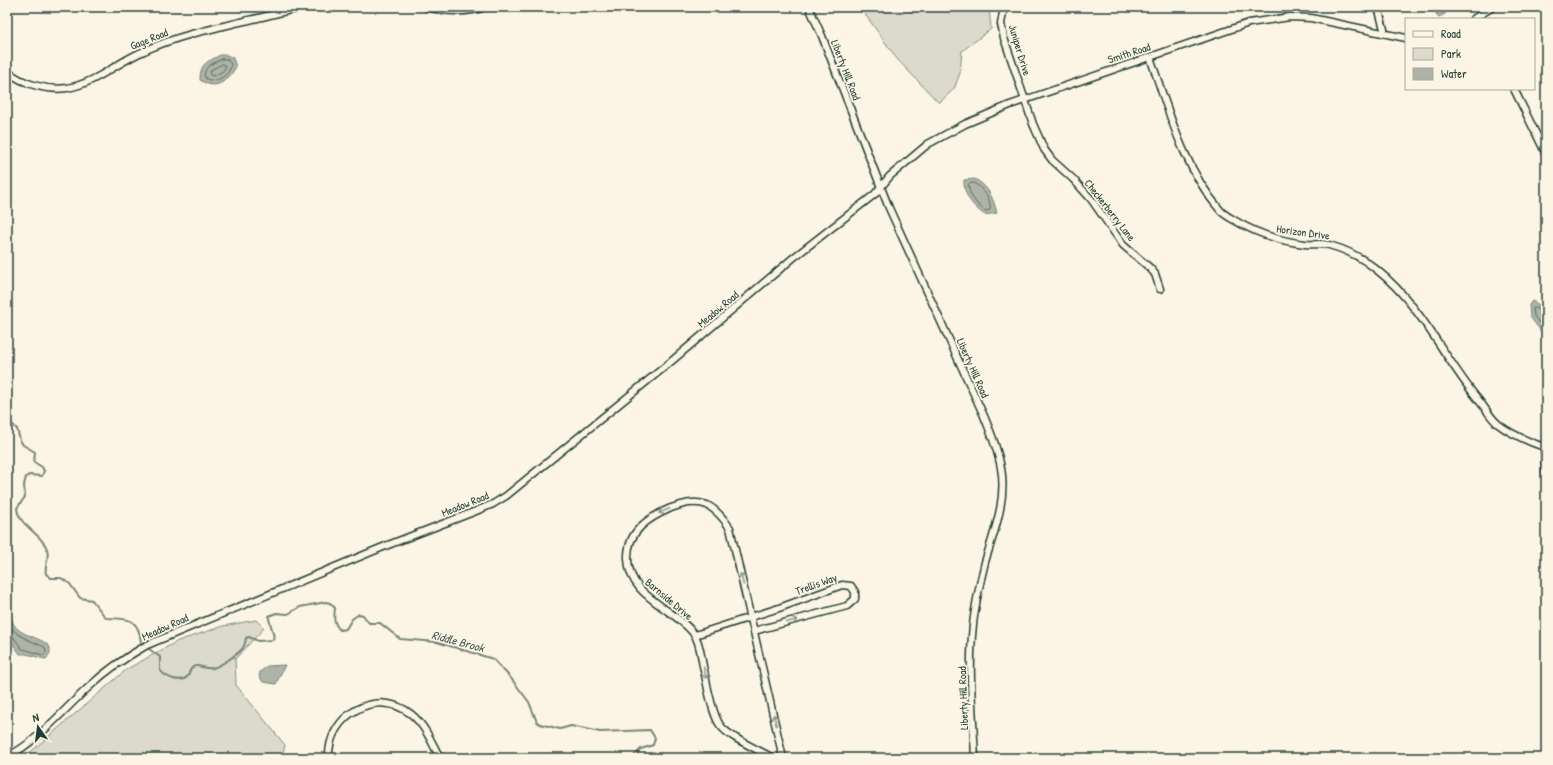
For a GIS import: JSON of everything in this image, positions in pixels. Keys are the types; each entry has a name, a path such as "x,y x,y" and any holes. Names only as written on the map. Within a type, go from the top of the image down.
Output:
{"street":[{"name":"Gage Road","path":"7,71 26,83 46,88 67,88 87,82 141,52 160,44 207,30 306,7"},
{"path":"426,7 439,10 465,12 485,7"},
{"name":"Liberty Hill Road","path":"809,7 822,36 889,208 984,416 995,443 1001,468 1002,495 995,529 978,589 973,623 971,672 975,758"},
{"name":"Juniper Drive","path":"1004,7 1002,24 1004,38 1025,99"},
{"path":"1378,7 1384,33"},
{"path":"1477,18 1493,7"},
{"name":"Smith Road","path":"882,187 890,176 928,144 965,124 1025,99 1249,23 1290,17 1311,18 1405,38"},
{"name":"Horizon Drive","path":"1150,56 1188,159 1201,185 1221,212 1259,234 1277,240 1327,245 1345,250 1377,269 1405,298 1430,329 1468,386 1497,422 1525,440 1545,446"},
{"path":"1514,90 1546,154"},
{"name":"Checkerberry Lane","path":"1025,99 1038,136 1052,160 1087,194 1123,245 1156,274 1160,289"},
{"name":"Meadow Road","path":"7,757 30,742 46,729 90,686 124,659 147,645 388,545 476,511 499,500 667,365 794,258 882,187"},
{"path":"1545,446 1546,476"},
{"name":"Barnside Drive","path":"773,758 730,734 720,724 714,711 695,635 642,591 633,580 628,567 629,547 634,534 638,529 654,516 679,505 692,503 706,505 717,512 726,522 732,535 783,758"},
{"name":"Trellis Way","path":"695,635 779,608 819,592 842,585 851,586 855,592 855,599 847,606 754,631"},
{"path":"329,758 332,736 341,721 347,715 362,707 379,703 396,706 411,714 423,727 440,758"}],"green space":[{"path":"860,7 989,7 991,29 962,51 960,73 954,89 939,103 897,59"},
{"path":"256,620 264,628 235,659 236,685 285,745 282,758 19,758 27,755 127,669 178,641 223,626"}],"water":[{"path":"1437,7 1447,7 1445,14 1439,17 1436,14"},
{"path":"220,55 227,55 233,58 236,67 229,77 225,81 216,85 211,85 200,80 200,74 203,66"},
{"path":"975,179 980,182 990,193 997,213 985,215 967,196 964,180"},
{"path":"1532,301 1541,306 1545,313 1546,331 1543,334 1530,317 1529,305"},
{"path":"9,604 12,621 16,628 25,634 46,643 50,647 50,653 46,659 27,654 20,654 7,636 7,605"},
{"path":"285,665 276,684 263,682 259,676 260,672 267,666"}],"waterway":[{"name":"Riddle Brook","path":"7,419 17,429 23,445 35,452 34,462 42,467 44,471 42,476 29,475 26,477 24,485 25,497 17,508 22,520 40,538 47,549 48,555 46,574 51,578 61,578 70,584 80,598 92,600 106,618 125,619 134,623 138,628 141,643 160,657 160,670 170,678 182,680 188,676 192,667 195,666 213,668 220,665 242,649 246,638 249,637 258,641 273,640 274,634 269,616 276,613 288,614 300,607 326,602 330,603 335,608 335,622 340,630 346,629 352,619 359,614 363,615 369,623 380,623 400,639 437,642 493,659 510,677 529,702 537,722 540,724 560,729 571,726 600,732 650,730 655,738 653,745 641,749 632,758"}]}
